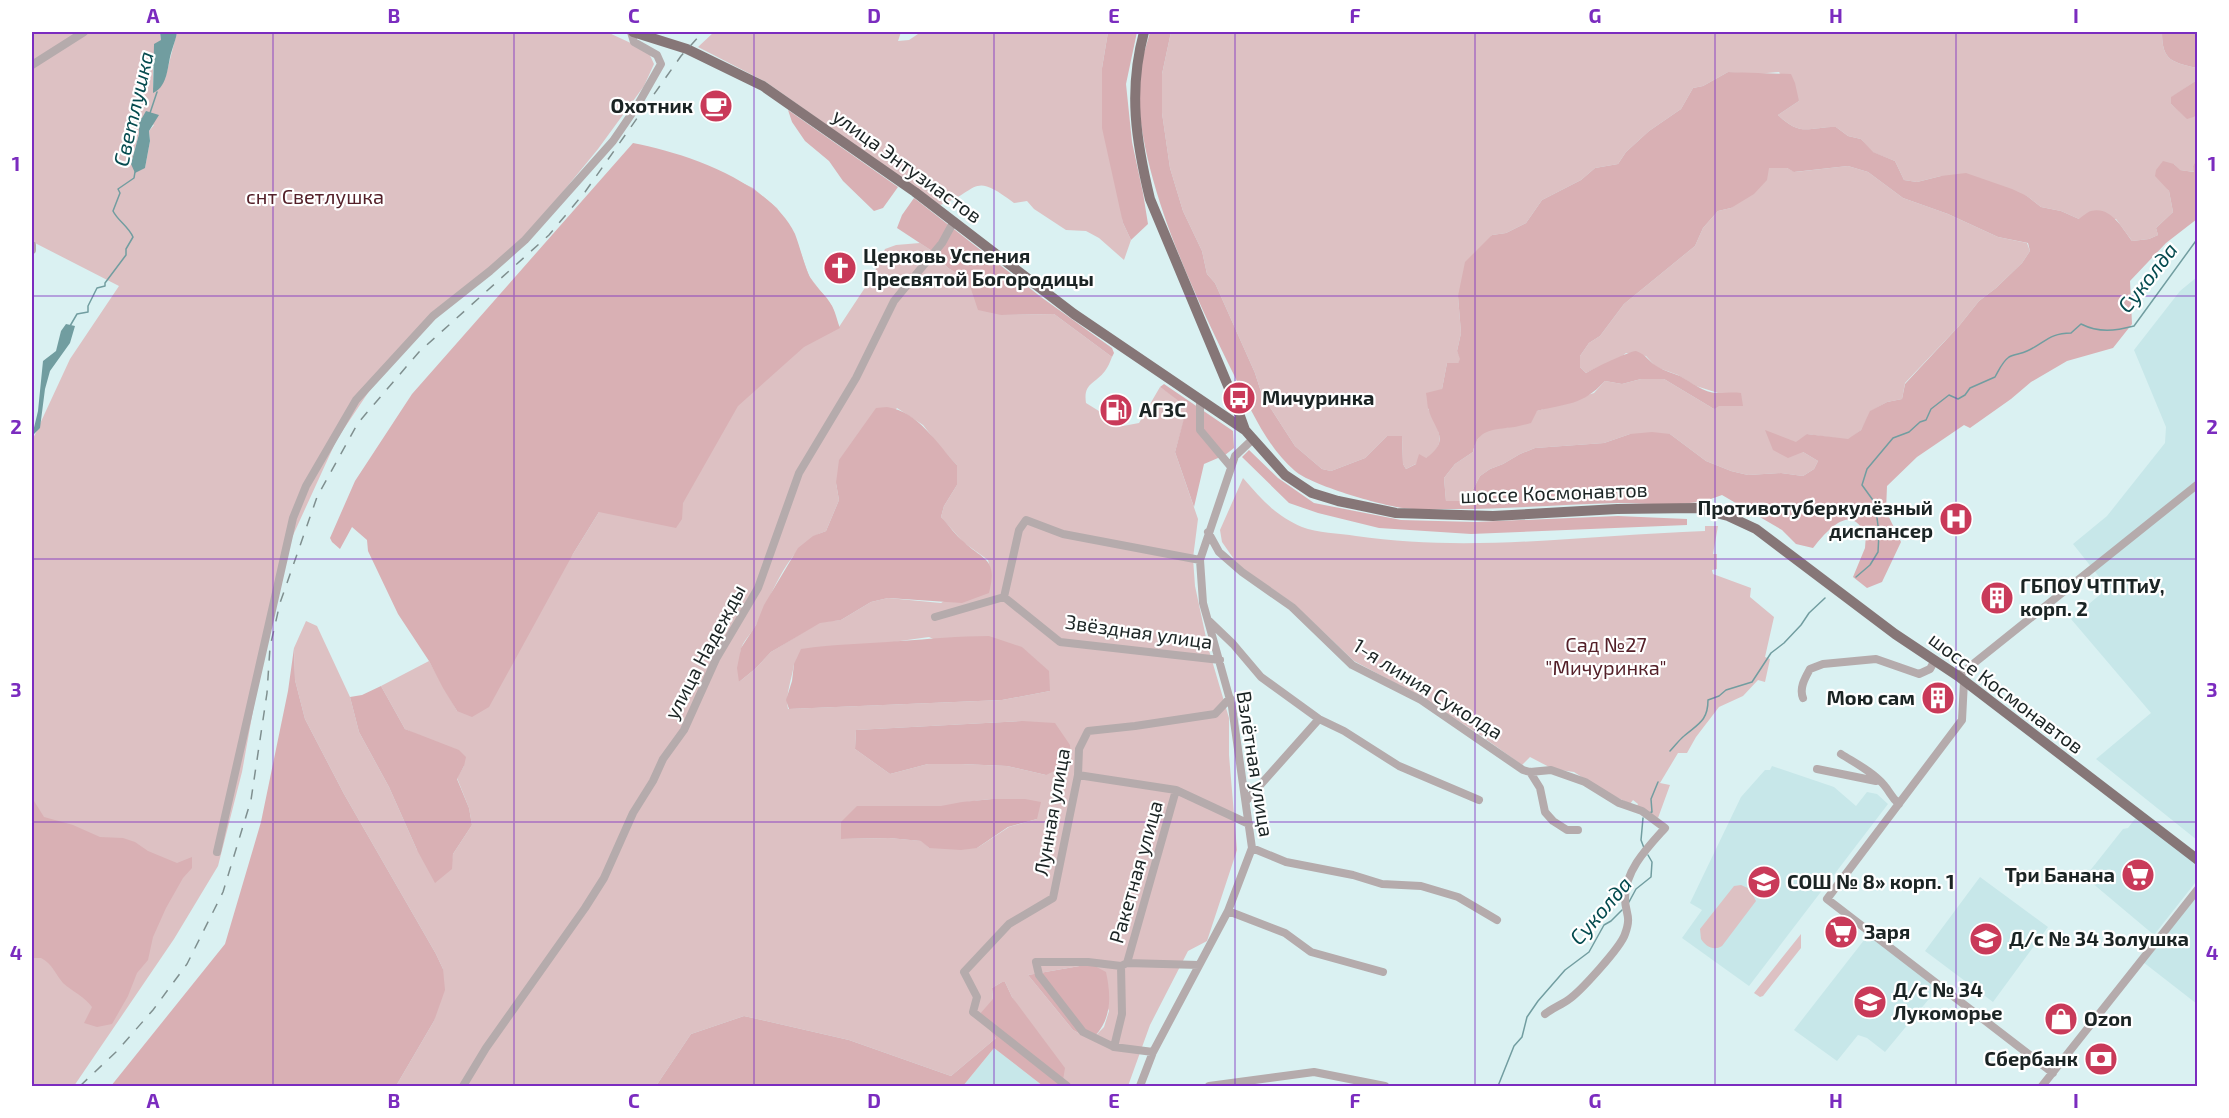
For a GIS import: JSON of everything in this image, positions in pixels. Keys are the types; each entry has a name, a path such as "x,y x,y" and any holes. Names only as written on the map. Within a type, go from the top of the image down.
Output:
{"main road":[{"name":"улица Энтузиастов","path":"632,32 687,49 763,86 954,221 1074,314 1245,430"},
{"name":"шоссе Космонавтов","path":"1144,32 1134,82 1134,115 1150,199 1245,430 1285,475 1312,493 1396,513 1493,516 1617,509 1696,508 1728,516 1756,529 1895,634 1961,678 2198,860"}],"street":[{"path":"32,65 84,32"},
{"path":"217,852 290,530 306,486 356,400 433,316 525,240 613,141 637,106 661,64 657,55 634,42 632,32"},
{"name":"улица Надежды","path":"463,1086 486,1048 604,878 633,813 653,781 663,759 684,730 716,659 758,588 800,473 856,378 894,301 942,243 954,221"},
{"path":"32,244 32,250"},
{"path":"1200,400 1200,430 1231,467"},
{"name":"Взлётная улица","path":"1140,1086 1153,1052 1228,911 1252,848 1230,698 1203,603 1200,560 1234,456 1253,439"},
{"path":"2053,1073 1827,899 1962,720 1961,678 2198,484"},
{"path":"935,616 1004,597 1018,530 1026,520 1063,534 1200,560"},
{"name":"1-я линия Суколда","path":"1208,532 1219,552 1242,572 1292,607 1352,665 1421,700 1530,772"},
{"name":"Звёздная улица","path":"1004,597 1060,642 1220,660"},
{"path":"1209,620 1261,677 1319,719 1344,731 1399,766 1479,800"},
{"path":"1803,698 1801,695 1803,683 1810,669 1823,664 1876,658 1919,674 1929,669 1935,660"},
{"name":"Лунная улица","path":"1067,1086 973,1012 976,997 964,972 1009,924 1053,898 1078,775 1078,748 1088,731 1215,714 1230,698"},
{"path":"1246,801 1319,719"},
{"path":"1841,754 1880,781 1886,787 1889,795 1899,804"},
{"path":"1817,769 1880,781"},
{"path":"1545,1014 1568,1000 1603,964 1625,936 1630,917 1625,900 1626,882 1644,853 1665,828 1642,812 1619,803 1585,782 1551,770 1530,772 1540,788 1545,812 1567,830 1578,830"},
{"path":"1078,775 1176,790 1249,824"},
{"name":"Ракетная улица","path":"1114,1047 1122,1014 1124,965 1176,790"},
{"path":"1252,848 1286,862 1353,875 1382,884 1422,886 1458,897 1497,920"},
{"path":"2042,1086 2198,889"},
{"path":"1228,911 1241,918 1260,922 1285,933 1311,952 1383,972"},
{"path":"1153,1052 1114,1047 1083,1032 1039,975 1036,962 1199,965"},
{"path":"1209,1086 1314,1072 1385,1086"}],"shaded area":[{"path":"160,32 177,32 165,80 153,93 154,44 161,40"},
{"path":"1108,32 1137,32 1126,84 1132,142 1148,224 1131,240 1123,223 1102,128 1102,68"},
{"path":"1150,32 1171,32 1162,74 1162,113 1170,168 1183,211 1202,251 1207,274 1215,283 1255,373 1262,395 1295,446 1322,469 1331,471 1365,458 1387,436 1402,436 1403,464 1406,469 1416,464 1419,454 1426,458 1434,451 1440,440 1428,408 1426,393 1442,389 1447,363 1458,363 1460,359 1457,351 1461,333 1458,296 1465,262 1492,235 1506,233 1526,223 1542,200 1581,180 1595,168 1618,164 1626,152 1649,131 1681,109 1693,88 1703,86 1728,72 1791,74 1799,101 1778,115 1799,128 1836,127 1848,136 1861,139 1873,152 1895,161 1904,180 1917,182 1966,173 2012,189 2027,196 2041,207 2061,211 2079,219 2091,211 2104,212 2120,224 2132,241 2149,239 2158,235 2156,228 2173,212 2169,191 2155,176 2156,170 2163,161 2174,164 2180,170 2194,172 2193,166 2197,159 2197,219 2166,243 2130,281 2132,324 2113,348 2067,361 2031,382 1970,428 1964,425 1917,457 1887,486 1886,511 1901,542 1882,582 1867,588 1853,577 1865,548 1866,534 1856,522 1844,520 1838,523 1826,532 1813,548 1796,544 1782,530 1722,495 1684,504 1618,503 1488,509 1403,508 1346,494 1315,482 1295,471 1275,450 1253,413 1186,272 1158,196 1141,121 1138,85","holes":["1848,166 1868,172 1903,198 1948,214 1998,237 2028,243 2030,251 2022,263 1979,301 1905,384 1902,399 1887,402 1870,411 1861,430 1848,439 1807,434 1796,442 1765,430 1773,450 1788,458 1803,452 1818,461 1814,469 1803,476 1781,473 1748,475 1706,461 1670,434 1652,432 1630,434 1604,443 1535,448 1480,476 1467,501 1446,501 1444,478 1455,464 1473,452 1480,436 1494,430 1531,423 1537,411 1566,405 1581,399 1605,381 1622,384 1641,379 1664,379 1714,409 1719,406 1743,406 1741,393 1713,393 1704,390 1658,367 1636,351 1620,356 1586,373 1580,367 1580,356 1589,343 1600,336 1624,304 1695,246 1703,228 1718,211 1731,208 1754,194 1767,180 1769,168 1787,168 1794,172"]},
{"path":"2162,32 2197,32 2197,68 2175,62 2166,55"},
{"path":"2197,80 2197,116 2187,119 2171,104 2171,97"},
{"path":"788,110 898,187 883,208 874,211 843,181 829,161 805,141 792,122"},
{"path":"146,111 159,115 149,131 150,141 145,168 135,173 131,164 139,134 139,119"},
{"path":"633,143 701,162 747,185 767,199 783,216 795,234 810,278 835,311 840,328 804,347 738,406 683,503 682,519 676,528 599,512 573,554 489,707 472,717 457,711 429,661 398,614 368,551 367,540 352,527 340,549 330,538 355,481 412,394"},
{"path":"914,198 1041,297 1112,348 1114,353 1112,357 1054,314 1001,315 978,310 968,280 948,268 935,253 897,228 902,215"},
{"path":"2197,277 2197,840 2096,759 2151,713 2071,619 2108,588 2073,544 2107,516 2165,443 2166,427 2134,350 2180,291"},
{"path":"66,324 75,326 70,343 50,371 45,389 40,428 32,436 38,411 43,361 56,351 61,331"},
{"path":"1164,384 1233,431 1234,448 1225,455 1204,464 1194,507 1175,452 1187,407 1160,387"},
{"path":"887,407 898,410 918,422 957,465 957,485 944,506 941,517 990,566 992,573 989,593 962,603 888,598 871,602 841,620 820,623 771,652 739,682 737,668 741,648 756,625 764,605 798,548 813,536 826,531 839,500 836,483 839,460 876,408"},
{"path":"1249,450 1278,478 1314,503 1401,520 1475,522 1618,516 1687,519 1687,525 1471,534 1379,528 1318,513 1289,503 1242,457"},
{"path":"989,636 1022,647 1049,671 1050,691 1002,700 789,709 786,700 794,664 801,649"},
{"path":"294,648 295,680 305,719 344,794 443,969 445,990 434,1021 396,1086 111,1086 225,944 261,822 288,691"},
{"path":"381,686 405,729 459,750 466,757 457,779 469,808 472,825 453,854 452,869 435,883 417,850 389,787 359,732 350,697 362,695"},
{"path":"1022,721 1055,723 1070,745 1071,763 1046,775 1007,766 961,764 928,764 890,774 855,749 856,730"},
{"name":"СОШ № 8» корп. 1","path":"1772,766 1834,787 1856,806 1867,792 1877,794 1888,804 1749,986 1682,938 1702,910 1690,903 1741,797 1765,770 1770,770"},
{"path":"992,799 1025,799 1041,802 1037,819 1008,827 977,848 961,850 929,848 921,841 889,838 841,839 841,822 857,806 941,806"},
{"path":"32,800 44,817 73,825 100,837 123,838 135,842 148,851 177,863 192,857 192,868 183,878 166,908 153,937 148,960 137,973 128,996 112,1024 97,1027 84,1023 92,1007 63,983 45,960 32,958"},
{"path":"2137,816 2197,862 2195,883 2154,935 2085,877 2123,829 2128,828"},
{"name":"Д/с № 34 Золушка","path":"1980,877 2048,927 1993,1002 1925,951"},
{"path":"2197,896 2197,1004 2143,962"},
{"name":"Д/с № 34 Лукоморье","path":"1868,935 1938,988 1885,1052 1867,1038 1858,1035 1837,1061 1794,1030"},
{"path":"1091,964 1106,972 1109,1006 1101,1029 1095,1036 1086,1037 1073,1030 1028,975"},
{"path":"1005,982 1012,997 1065,1068 1063,1080 1065,1086 1043,1086 994,1048 963,1086 656,1086 691,1034 744,1016 849,1040 951,1076 996,1038 979,1015 993,999 992,988"},
{"path":"994,1048 1043,1086 963,1086"}],"green space":[{"name":"снт Светлушка","path":"32,32 160,32 161,40 153,59 153,88 165,79 177,32 607,32 648,51 654,64 644,86 598,149 521,243 436,310 386,366 337,439 279,566 242,772 218,866 174,939 74,1086 32,1086 32,441 70,359 119,286 35,243 32,235","holes":["139,119 154,125 149,131 150,141 145,168 131,164 139,134"]},
{"path":"714,32 901,32 898,41 909,40 921,32 1108,32 1102,68 1123,223 1131,240 1124,260 1099,238 1086,231 1066,230 1034,209 1027,201 1014,203 990,187 976,186 940,205 766,82 698,47"},
{"path":"1171,32 2162,32 2166,55 2175,62 2197,68 2197,80 2172,97 2171,104 2187,118 2197,116 2198,159 2193,166 2195,172 2179,170 2174,164 2164,184 2169,191 2173,212 2156,228 2158,235 2149,239 2132,241 2116,219 2079,219 2061,211 2041,207 2027,196 1941,176 1917,182 1904,180 1895,161 1872,152 1861,139 1848,136 1836,127 1805,129 1786,122 1778,115 1799,101 1779,72 1755,74 1728,72 1703,86 1693,88 1681,109 1649,131 1626,152 1618,164 1595,168 1581,180 1542,200 1526,223 1506,233 1492,235 1458,296 1461,333 1457,351 1461,359 1458,363 1447,363 1442,389 1428,409 1438,431 1438,446 1434,452 1406,469 1403,464 1402,436 1387,436 1365,458 1331,471 1322,469 1295,446 1262,395 1255,373 1215,283 1207,274 1202,251 1183,211 1170,168 1162,113 1162,74"},
{"path":"1848,166 1868,172 1903,198 1948,214 1998,237 2027,243 2030,251 2022,263 1979,301 1959,326 1905,383 1902,399 1887,402 1871,411 1861,430 1848,440 1807,434 1803,452 1818,461 1814,469 1803,476 1781,473 1748,475 1731,471 1706,461 1670,434 1630,434 1604,443 1535,448 1480,476 1467,501 1446,501 1444,478 1455,464 1473,452 1475,443 1483,432 1494,428 1507,428 1537,411 1594,393 1605,381 1622,384 1641,379 1664,379 1714,409 1718,393 1696,386 1678,375 1656,367 1646,356 1626,353 1586,373 1580,367 1580,356 1589,343 1600,336 1624,304 1695,246 1703,228 1718,211 1731,208 1768,168 1787,168 1795,172"},
{"path":"711,168 753,188 777,208 794,233 809,276 832,306 839,327 872,277 885,249 896,245 920,243 935,253 948,268 969,280 1001,315 1054,314 1112,357 1105,371 1086,391 1086,403 1123,426 1139,423 1160,387 1188,406 1175,452 1198,519 1193,558 1195,586 1208,647 1229,718 1229,755 1237,850 1207,941 1188,951 1150,1025 1128,1086 1065,1086 1005,982 1002,982 992,988 996,1038 951,1076 849,1040 744,1016 691,1034 656,1086 396,1086 434,1021 443,969 344,794 305,719 295,680 294,648 306,621 317,626 350,697 359,732 389,787 417,850 451,865 453,854 472,825 469,808 457,778 464,766 422,737 405,729 381,686 429,661 457,711 573,554 599,512","holes":["897,408 923,425 957,465 957,485 944,506 941,517 963,542 988,560 991,572 941,603 888,598 871,602 841,620 820,622 771,652 739,682 742,646 756,625 791,558 801,547 826,531 839,500 836,483","929,637 1050,691 1002,700 788,709 788,693 794,664","1022,721 1046,775 1007,766 961,764 928,764 890,774 855,749 856,730","992,799 1037,819 1009,827 977,848 929,848 922,841 889,838 841,839 915,814","1091,964 1109,1011 1104,1027 1095,1036 1086,1037 1073,1030 1028,975"]},
{"name":"Сад №27 \"Мичуринка\"","path":"1243,478 1270,506 1302,527 1321,532 1399,541 1486,543 1530,541 1705,531 1705,526 1718,526 1713,554 1717,554 1717,569 1712,570 1713,574 1751,588 1750,597 1774,617 1765,657 1770,659 1765,682 1758,680 1743,696 1719,707 1687,753 1678,753 1660,783 1670,785 1658,818 1637,806 1638,804 1633,800 1630,804 1574,772 1553,769 1530,757 1522,765 1421,697 1354,661 1294,604 1238,565 1222,542 1220,530"},
{"path":"1741,885 1750,889 1756,901 1722,946 1710,947 1701,939 1700,929 1734,886"},
{"path":"1801,934 1801,948 1763,996 1760,997 1754,993"}],"waterway":[{"name":"Светлушка","path":"150,113 157,92"},
{"name":"Светлушка","path":"70,326 77,314 88,312 88,306 97,288 105,286 126,255 126,249 133,237 113,211 120,193 118,189 134,178 135,172"},
{"name":"Суколда","path":"1856,577 1870,565 1878,552 1879,533 1875,503 1862,485 1867,469 1893,438 1909,432 1920,422 1926,420 1931,409 1949,395 1958,399 1970,388 1995,377 2009,357 2027,351 2052,337 2071,333 2081,324 2094,329 2107,330 2134,326 2198,238"},
{"name":"Суколда","path":"1670,751 1704,717 1708,700 1719,696 1726,690 1752,682 1771,653 1784,643 1825,598"},
{"name":"Суколда","path":"1649,813 1652,812 1651,799 1658,782"},
{"name":"Суколда","path":"1643,818 1641,840 1644,848"},
{"name":"Суколда","path":"1629,902 1636,889 1651,877 1652,862 1648,855"},
{"name":"Суколда","path":"1498,1086 1514,1046 1522,1037 1527,1017 1538,1001 1565,970 1589,952 1604,925 1622,910"}],"railway":[{"path":"80,1086 116,1052 153,1010 187,964 223,892 251,800 267,693 270,647 280,603 317,497 358,423 419,352 549,235 585,192 681,56 703,32"}],"place":[{"name":"Охотник","path":"716,106"},
{"name":"Церковь Успения Пресвятой Богородицы","path":"840,268"},
{"name":"Мичуринка","path":"1239,398"},
{"name":"АГЗС","path":"1116,410"},
{"name":"Противотуберкулёзный диспансер","path":"1956,519"},
{"name":"ГБПОУ ЧТПТиУ, корп. 2","path":"1997,598"},
{"name":"Мою сам","path":"1938,698"},
{"name":"Три Банана","path":"2138,875"},
{"name":"СОШ № 8» корп. 1","path":"1764,882"},
{"name":"Заря","path":"1841,932"},
{"name":"Д/с № 34 Золушка","path":"1986,939"},
{"name":"Д/с № 34 Лукоморье","path":"1870,1002"},
{"name":"Ozon","path":"2061,1019"},
{"name":"Сбербанк","path":"2101,1059"}]}
